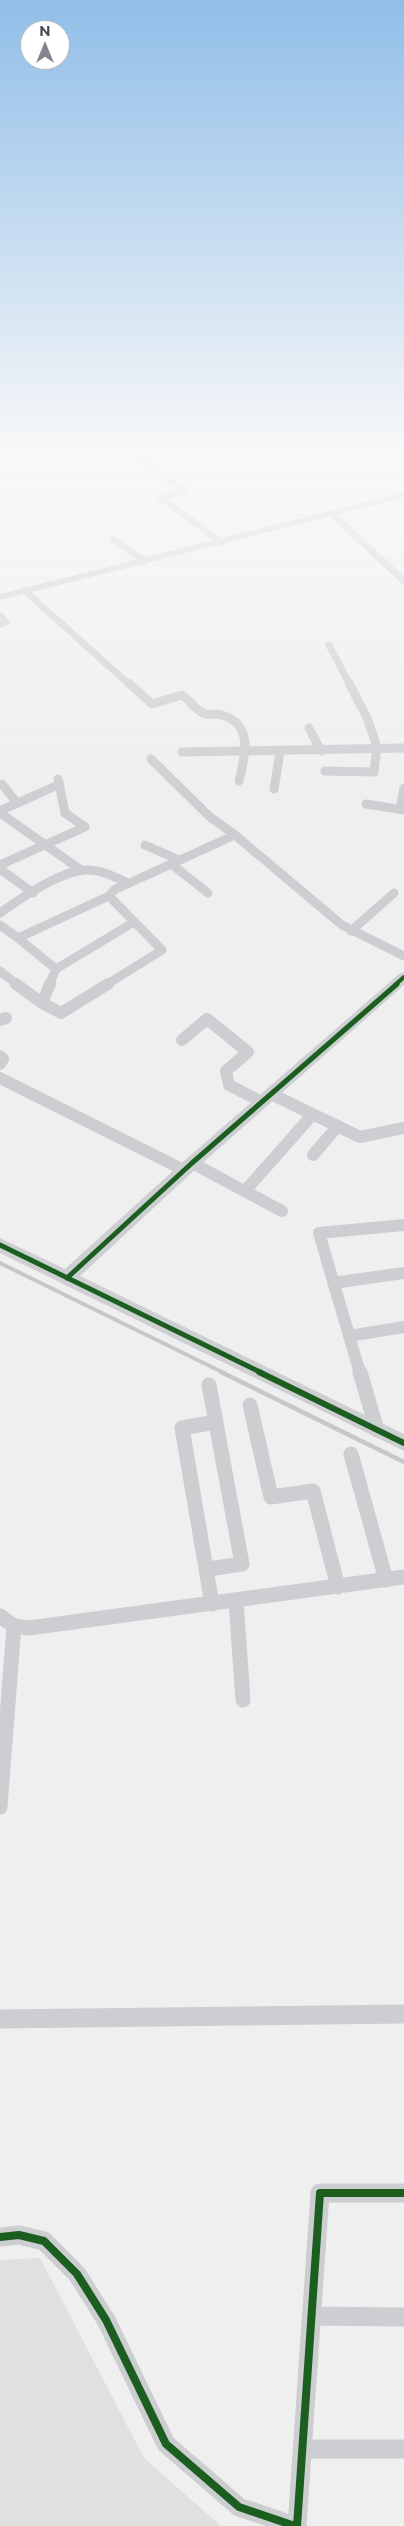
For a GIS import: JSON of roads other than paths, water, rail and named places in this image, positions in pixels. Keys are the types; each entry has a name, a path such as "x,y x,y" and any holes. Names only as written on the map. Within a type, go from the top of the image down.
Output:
{"street":[{"path":"0,597 109,570"},
{"path":"392,570 404,581"},
{"path":"25,591 152,704 160,704 170,697 182,695 202,712 220,714 242,727 245,736 246,753 239,781"},
{"path":"0,616 6,622 0,624"},
{"path":"325,771 374,772 377,747 367,718 329,645"},
{"path":"309,728 320,751"},
{"path":"182,752 246,753 377,747 404,748"},
{"path":"274,789 280,752"},
{"path":"151,760 210,817 235,835 351,931 404,956"},
{"path":"33,893 0,867 46,845 85,827 65,812 59,781 0,812 46,845 82,870 108,874 128,883"},
{"path":"2,784 17,803"},
{"path":"366,804 402,809 404,788"},
{"path":"18,938 109,896 114,890 128,883 235,835"},
{"path":"145,845 175,862 208,894"},
{"path":"0,913 33,893 82,870"},
{"path":"351,931 394,893"},
{"path":"0,971 42,1003 61,1013 162,950 109,896"},
{"path":"42,1003 56,969 134,922"},
{"path":"0,925 56,969"},
{"path":"67,1278 188,1167 404,977"},
{"path":"182,1040 207,1019 248,1052 226,1071 229,1085 313,1114 360,1137 404,1128"},
{"path":"0,1056 3,1059 0,1064"},
{"path":"0,1078 188,1167 245,1191 282,1211"},
{"path":"245,1191 313,1114"},
{"path":"313,1155 338,1126"},
{"path":"377,1430 319,1233 404,1225"},
{"path":"0,1246 404,1443"},
{"path":"333,1283 404,1273"},
{"path":"349,1336 404,1327"},
{"path":"208,1569 242,1564 209,1385"},
{"path":"250,1405 271,1497 313,1491 338,1588"},
{"path":"212,1604 208,1569 182,1428 216,1422"},
{"path":"351,1454 386,1580"},
{"path":"0,1616 14,1626 29,1628 338,1588 404,1577"},
{"path":"236,1601 243,1700"},
{"path":"0,1807 4,1716 14,1626"},
{"path":"0,2019 404,2014"},
{"path":"0,2237 20,2235 44,2241 77,2274 106,2320 166,2444 239,2507 296,2526 320,2193 404,2193"},
{"path":"311,2316 404,2317"},
{"path":"302,2449 404,2449"}],"railway":[{"path":"0,1263 224,1373"},
{"path":"221,1372 404,1462"}]}
